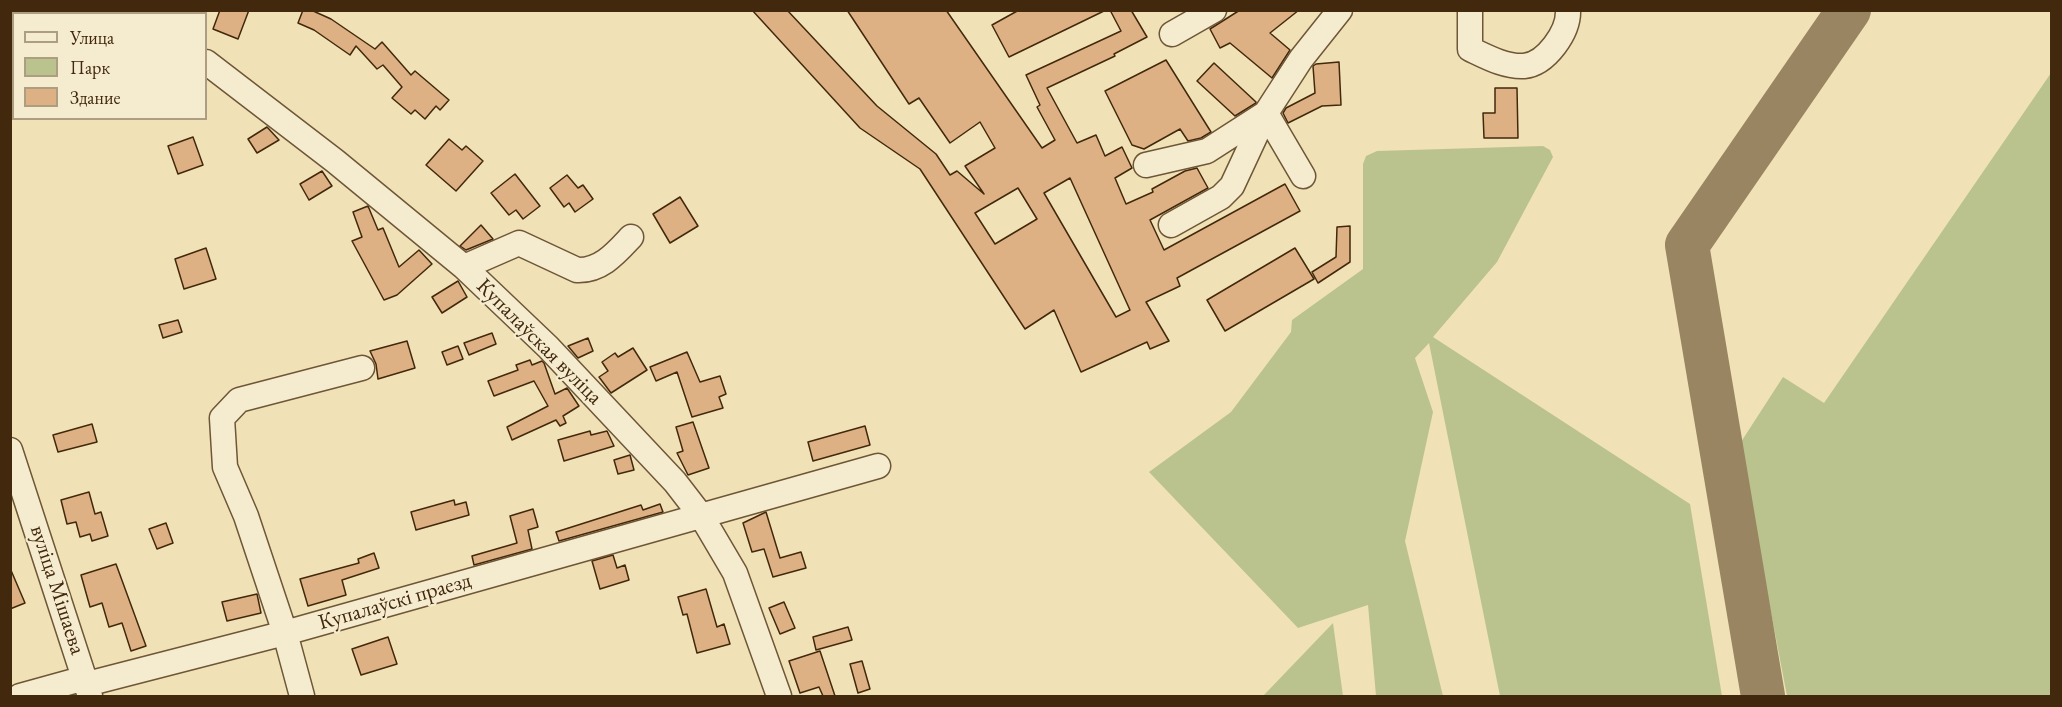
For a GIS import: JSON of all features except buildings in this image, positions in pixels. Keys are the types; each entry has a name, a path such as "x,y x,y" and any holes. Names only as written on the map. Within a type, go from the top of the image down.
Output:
{"street":[{"path":"1172,34 1214,10"},
{"path":"1171,225 1221,197 1232,186 1266,113 1301,59 1340,10"},
{"path":"1470,10 1470,49 1501,63 1526,66 1543,57 1558,42 1568,10"},
{"name":"Купалаўская вуліца","path":"207,63 335,161 464,267 548,347 675,482 702,517 735,573 778,696"},
{"path":"1146,165 1208,151 1266,113"},
{"path":"1266,113 1303,176"},
{"path":"464,267 519,243 577,270 586,270 612,257 631,237"},
{"path":"302,696 285,633 246,516 225,466 222,418 239,400 362,368"},
{"name":"вуліца Мішаева","path":"10,450 87,686"},
{"name":"Купалаўскі праезд","path":"20,696 87,686 285,633 878,466"}],"green space":[{"path":"2051,73 2051,696 1787,696 1739,445 1783,377 1824,403"},
{"path":"1543,146 1550,150 1553,157 1497,262 1433,337 1690,504 1722,696 1500,696 1429,343 1415,358 1433,412 1405,541 1443,696 1376,696 1368,605 1298,628 1149,472 1231,412 1291,332 1292,320 1363,269 1363,164 1366,156 1377,151"},
{"path":"1333,623 1343,696 1263,696"}],"taxiway":[{"path":"1763,696 1687,245 1849,10"}]}
